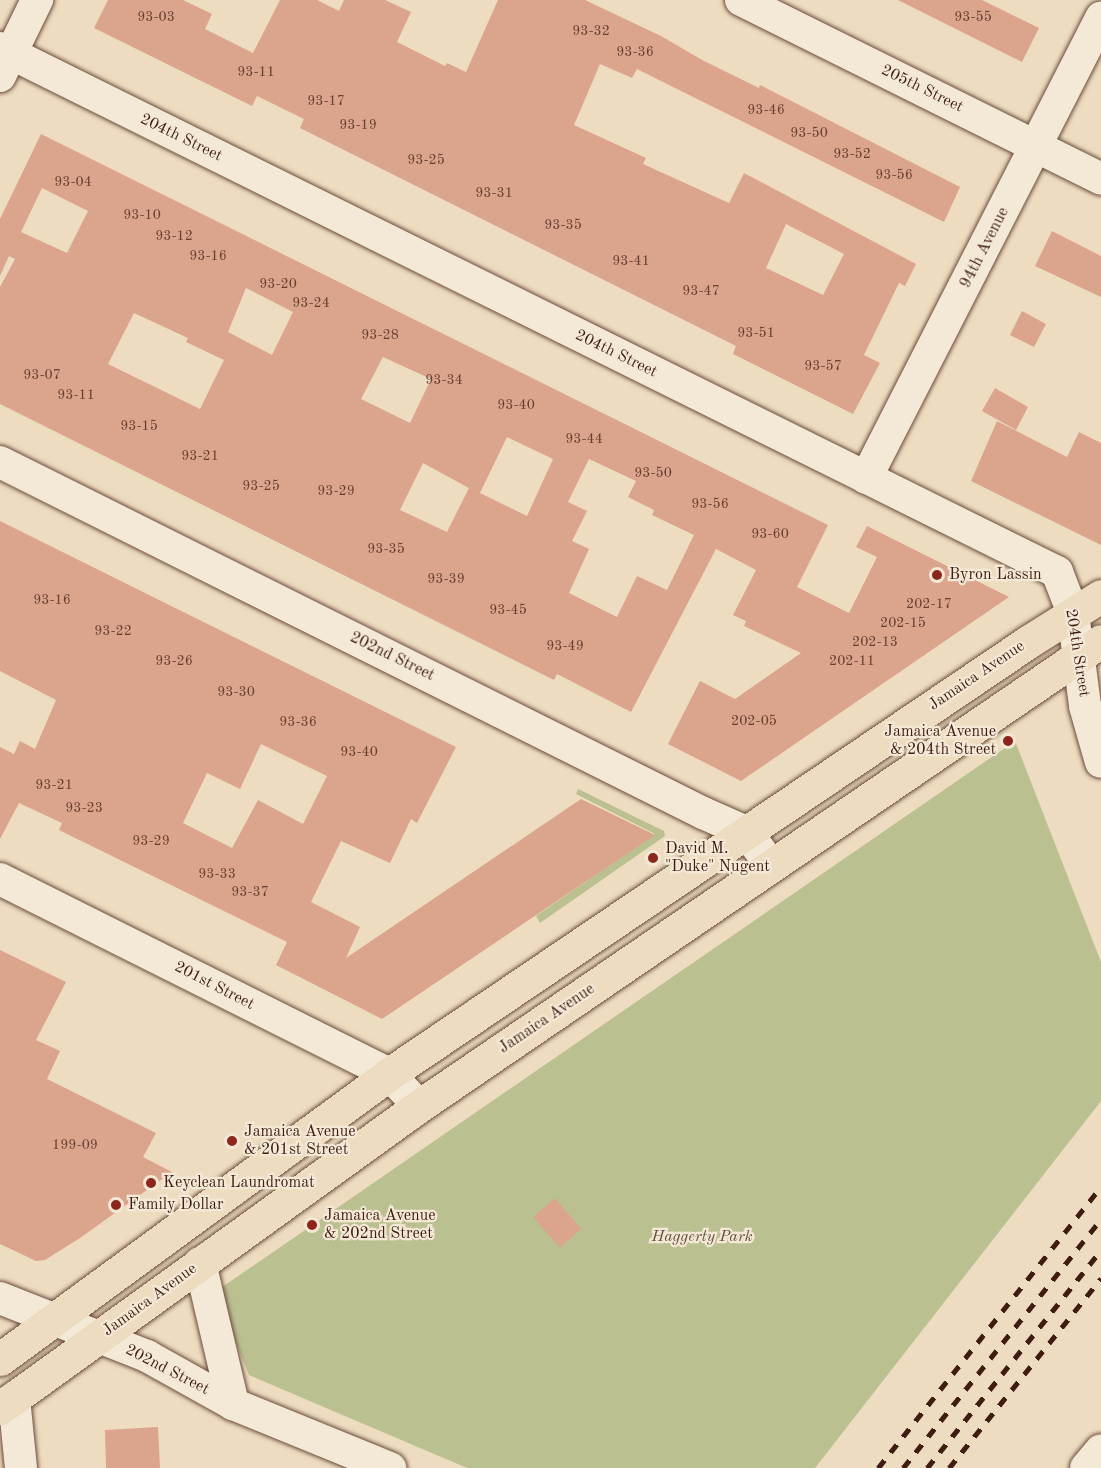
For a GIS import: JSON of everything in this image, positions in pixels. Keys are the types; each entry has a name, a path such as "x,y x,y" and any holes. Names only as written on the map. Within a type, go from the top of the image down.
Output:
{"main road":[{"name":"Jamaica Avenue","path":"0,1359 389,1074 746,832 1101,596"},
{"name":"Jamaica Avenue","path":"7,1403 419,1106 1089,649"}],"street":[{"path":"4,59 37,0"},
{"name":"205th Street","path":"741,0 1101,179"},
{"name":"94th Avenue","path":"866,478 1101,18"},
{"name":"204th Street","path":"4,59 1057,572 1089,649 1085,706 1101,762"},
{"name":"202nd Street","path":"0,462 703,813 746,832 772,866"},
{"name":"201st Street","path":"0,879 389,1074 419,1106"},
{"name":"202nd Street","path":"200,1263 233,1404"},
{"name":"202nd Street","path":"0,1298 147,1356 233,1404 390,1468"},
{"path":"7,1403 21,1468"},
{"path":"1086,1468 1101,1450"}],"green space":[{"name":"Haggerty Park","path":"1015,741 1101,962 1101,1101 815,1468 467,1468 249,1375 215,1292"},
{"path":"578,789 664,831 665,836 540,923 536,916 655,834 576,794"}],"building":[{"path":"108,0 183,0 212,14 205,29 253,53 280,0 317,0 339,11 344,0 385,0 411,12 397,42 445,66 447,63 466,72 498,0 585,0 661,36 704,61 759,88 760,85 960,187 944,222 637,69 632,78 600,64 574,125 646,158 643,164 729,203 744,173 916,264 905,286 899,283 864,355 880,363 853,414 733,354 736,346 300,128 304,119 257,96 252,106 94,28","holes":["786,224 844,254 823,295 766,268"]},
{"path":"898,0 982,0 1039,28 1022,62"},
{"path":"41,134 828,525 797,587 849,613 877,557 856,547 867,526 1009,597 741,781 668,744 700,681 735,699 801,653 744,626 746,621 733,615 756,570 716,549 631,712 557,674 554,680 0,404 0,287 15,259 9,256 0,276 0,219","holes":["42,188 88,211 67,253 21,232","246,288 293,312 272,355 228,332","134,313 188,338 186,342 224,360 200,409 108,364","383,357 431,379 410,423 361,399","507,437 553,459 527,516 480,493","589,459 636,481 628,497 654,510 652,515 694,535 667,590 637,576 617,617 569,593 589,549 572,541 587,511 568,502","423,463 469,488 447,532 400,510"]},
{"path":"1052,231 1101,256 1101,297 1035,266"},
{"path":"1022,311 1046,324 1034,347 1010,335"},
{"path":"995,388 1028,407 1016,430 982,411"},
{"path":"997,421 1067,457 1079,432 1101,443 1101,545 971,481"},
{"path":"0,521 456,747 417,823 411,819 390,863 341,841 311,902 360,927 346,958 581,799 655,835 382,1019 276,965 287,942 59,830 62,823 19,803 0,839 0,747 14,754 20,741 35,749 56,700 0,671","holes":["261,744 327,776 303,824 258,800 232,848 183,823 207,773 240,789"]},
{"path":"0,950 66,982 36,1040 60,1051 47,1079 156,1133 143,1157 172,1172 80,1238 45,1260 36,1261 0,1244"},
{"path":"555,1198 581,1229 560,1248 533,1217"},
{"path":"158,1427 160,1468 106,1468 105,1430"}],"railway":[{"path":"878,1468 1101,1187"},
{"path":"903,1468 1101,1219"},
{"path":"927,1468 1101,1250"},
{"path":"949,1468 1101,1278"}],"place":[{"name":"Byron Lassin","path":"937,575"},
{"name":"Jamaica Avenue & 204th Street","path":"1008,741"},
{"name":"David M. \"Duke\" Nugent","path":"653,858"},
{"name":"Jamaica Avenue & 201st Street","path":"232,1141"},
{"name":"Keyclean Laundromat","path":"151,1183"},
{"name":"Family Dollar","path":"116,1205"},
{"name":"Jamaica Avenue & 202nd Street","path":"312,1225"}]}
